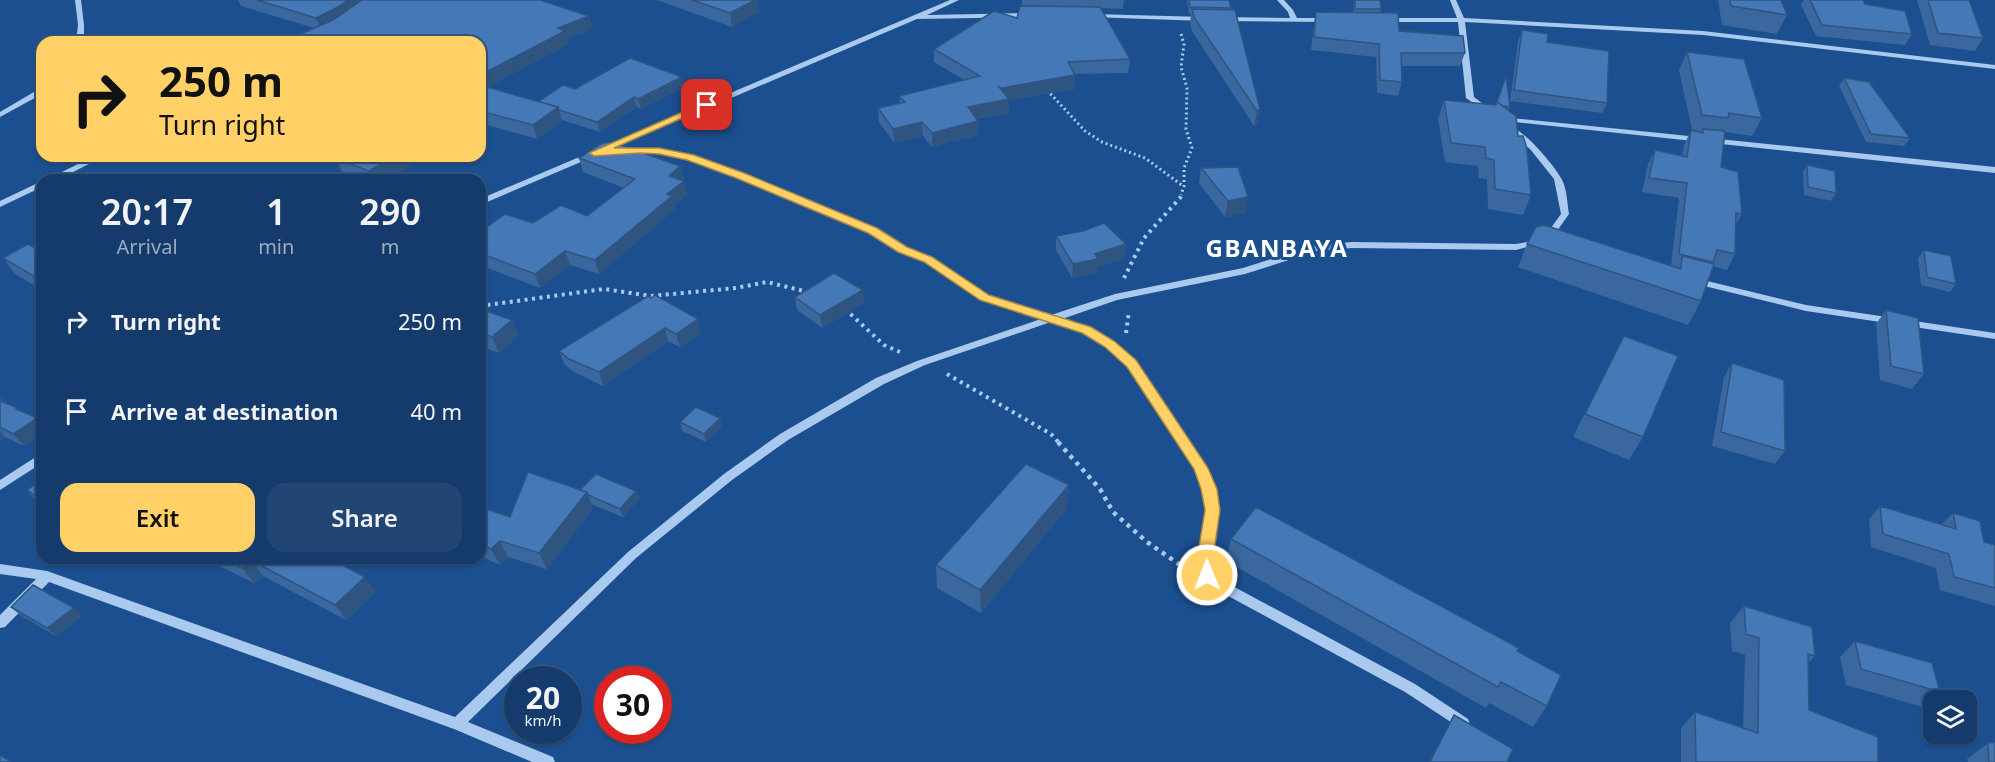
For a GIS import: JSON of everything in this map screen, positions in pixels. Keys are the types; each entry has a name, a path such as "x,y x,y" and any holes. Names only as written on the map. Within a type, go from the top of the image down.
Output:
{"street":[{"path":"78,0 80,36"},
{"path":"486,199 956,0"},
{"path":"1280,0 1291,11 1294,20"},
{"path":"457,724 632,555 728,477 784,437 880,381 921,363 1115,297 1245,271 1316,249 1352,245 1516,247 1552,241 1565,214 1558,179 1533,147 1470,98 1461,20 1453,0"},
{"path":"916,17 1039,15"},
{"path":"1085,15 1342,20"},
{"path":"1378,20 1461,20 1703,33 1995,67"},
{"path":"0,115 36,94"},
{"path":"1495,118 1995,170"},
{"path":"594,153 640,150 690,158 793,196 872,230 903,249 928,260 985,297 1028,313 1052,317 1092,333 1110,344 1132,363 1201,468 1209,489 1212,510 1205,559 1207,575 1222,587 1410,688 1472,732"},
{"path":"63,174 88,162"},
{"path":"0,204 36,187"},
{"path":"1688,279 1806,308 1995,336"},
{"path":"0,486 36,461"},
{"path":"0,569 47,576 457,724 548,762"},
{"path":"0,624 47,576"}],"path":[{"path":"1132,363 1125,336 1129,308 1115,297 1144,238 1180,198 1184,186 1184,168 1192,148 1186,129 1187,88 1181,61 1184,44 1179,18"},
{"path":"1046,90 1085,131 1102,142 1145,158 1184,186"}],"building":[{"path":"257,0 348,0 316,18"},
{"path":"362,0 540,0 589,16 558,28 565,31 486,72 486,36 296,36 333,20"},
{"path":"692,0 755,0 730,13"},
{"path":"1189,0 1229,0 1231,8 1190,7"},
{"path":"1355,0 1380,0 1381,9 1355,9"},
{"path":"1730,0 1781,0 1787,15 1731,6"},
{"path":"1810,0 1863,0 1865,4 1905,11 1912,34 1822,25"},
{"path":"1928,0 1969,0 1983,38 1938,33"},
{"path":"1020,6 1100,7 1130,59 1068,62 1075,75 999,87 1009,99 968,107 978,121 932,133 922,122 893,129 878,108 905,102 899,96 980,76 934,49 994,11 1017,18"},
{"path":"1192,9 1235,10 1260,109 1257,111 1194,17"},
{"path":"1316,12 1398,13 1399,31 1463,36 1465,53 1401,53 1402,82 1380,80 1379,44 1314,37"},
{"path":"1522,30 1548,34 1547,42 1609,51 1607,103 1514,90"},
{"path":"1687,52 1744,59 1762,118 1729,113 1728,118 1702,115"},
{"path":"630,58 682,77 638,99 634,97 597,122 538,102 563,85 575,89"},
{"path":"1506,76 1510,107 1497,102"},
{"path":"1844,78 1869,82 1910,138 1871,134"},
{"path":"486,87 558,107 533,125 486,113"},
{"path":"1444,100 1496,105 1497,102 1516,116 1518,136 1523,136 1527,149 1531,195 1495,189 1494,160 1486,158 1485,147 1451,143"},
{"path":"1703,129 1725,131 1721,167 1738,172 1742,214 1736,213 1735,254 1717,250 1713,262 1679,254 1687,183 1649,178 1655,150 1687,157 1691,130 1703,133"},
{"path":"612,142 680,166 669,176 684,181 667,194 672,196 595,260 565,251 535,274 486,255 486,228 505,214 533,223 561,205 587,216 635,179 579,158 602,143"},
{"path":"345,162 385,162 369,171"},
{"path":"1807,165 1835,171 1836,193 1808,187"},
{"path":"1238,167 1248,197 1228,201 1201,168"},
{"path":"1104,223 1126,244 1095,254 1098,259 1073,264 1056,236 1083,231"},
{"path":"1544,225 1681,269 1682,256 1714,264 1701,301 1527,244 1536,227"},
{"path":"28,244 36,249 36,277 3,258"},
{"path":"1924,250 1951,256 1956,284 1927,277"},
{"path":"834,273 863,290 820,315 795,297"},
{"path":"655,295 698,319 676,334 665,328 599,372 569,359 559,351 648,296 651,298"},
{"path":"1886,310 1918,318 1924,374 1891,366"},
{"path":"486,311 512,320 492,337 486,334"},
{"path":"1624,336 1678,356 1643,437 1585,414"},
{"path":"1732,363 1784,380 1785,451 1721,432"},
{"path":"0,401 36,418 13,434 0,427"},
{"path":"696,407 720,418 704,434 680,422"},
{"path":"1026,464 1069,485 980,590 936,565"},
{"path":"528,472 587,492 539,553 500,541 491,549 486,547 486,509 510,517"},
{"path":"596,474 636,491 620,509 580,490"},
{"path":"36,484 36,496 27,490"},
{"path":"1880,506 1956,529 1953,513 1980,521 1984,542 1995,545 1995,588 1954,577 1949,554 1883,534"},
{"path":"1256,507 1519,648 1517,651 1561,675 1547,706 1501,682 1498,687 1231,539"},
{"path":"234,564 246,564 242,568"},
{"path":"258,564 340,564 365,577 335,605"},
{"path":"33,585 74,608 47,628 11,607"},
{"path":"1744,606 1812,627 1815,656 1808,654 1809,710 1878,737 1878,762 1696,762 1695,712 1758,733 1759,638 1746,634"},
{"path":"1855,641 1932,663 1939,690 1933,690 1861,669"},
{"path":"1454,715 1513,749 1507,762 1430,762"},
{"path":"1995,742 1995,762 1989,762 1988,743"},
{"path":"0,755 11,762 0,762"}],"district":[{"name":"GBANBAYA","path":"1277,247"}],"route":[{"path":"707,105 594,153 659,151 690,158 740,176 872,230 903,249 928,260 985,297 1028,313 1052,317 1086,330 1110,344 1132,363 1201,468 1209,489 1212,510 1205,559 1207,575"}]}
